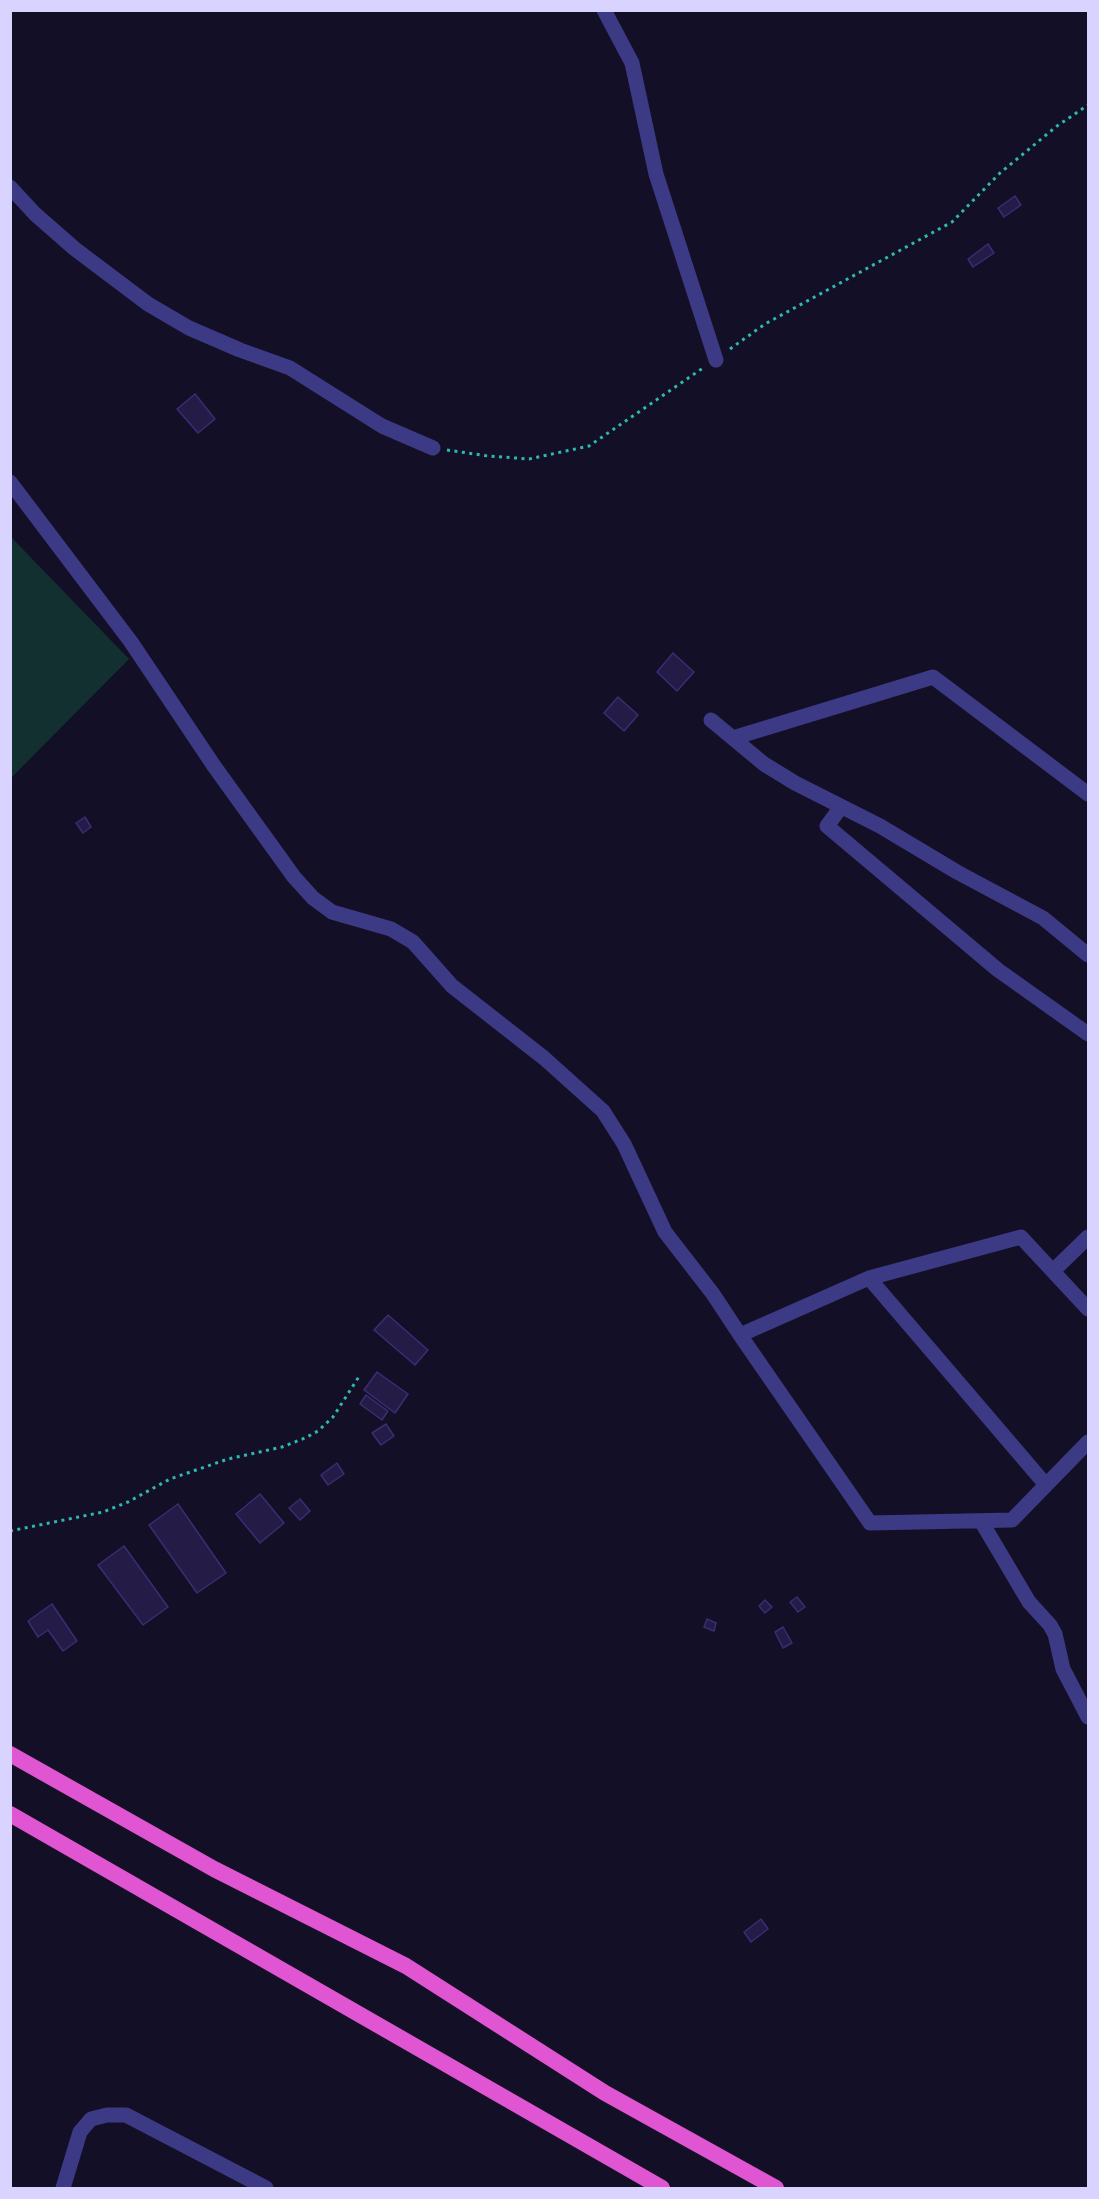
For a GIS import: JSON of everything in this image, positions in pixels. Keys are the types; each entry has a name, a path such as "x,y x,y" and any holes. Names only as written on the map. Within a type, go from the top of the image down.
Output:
{"highway":[{"path":"10,1754 213,1869 406,1966 605,2093 776,2188"},
{"path":"10,1814 662,2188"}],"street":[{"path":"604,10 632,63 657,174 716,360"},
{"path":"10,187 35,214 75,249 148,304 189,327 240,350 290,368 382,426 433,448"},
{"path":"10,482 131,642 221,775 294,877 313,898 332,912 391,929 414,942 452,986 544,1058 603,1111 624,1144 665,1232 713,1294 870,1522 1012,1520 1089,1442"},
{"path":"733,738 933,677 1089,794"},
{"path":"711,720 764,764 1043,918 1089,955"},
{"path":"841,807 827,826 998,970 1089,1034"},
{"path":"740,1335 869,1278 1021,1237 1089,1308"},
{"path":"1053,1271 1089,1238"},
{"path":"869,1278 1046,1485"},
{"path":"981,1521 1029,1602 1055,1634 1062,1669 1089,1717"},
{"path":"63,2188 80,2132 91,2120 107,2115 126,2115 266,2188"}],"path":[{"path":"433,448 529,459 589,446 765,324 952,222 1000,173 1057,126 1089,105"},
{"path":"10,1531 103,1512 128,1502 170,1479 228,1459 282,1447 305,1438 318,1431 333,1417 360,1375"}],"green space":[{"path":"11,537 129,659 11,778"}],"building":[{"path":"1015,196 1021,205 1004,217 998,208"},
{"path":"988,244 994,253 973,267 968,259"},
{"path":"195,394 215,419 198,433 177,409"},
{"path":"673,653 694,672 677,691 657,672"},
{"path":"618,697 638,715 624,731 604,713"},
{"path":"85,817 91,827 83,833 76,823"},
{"path":"388,1315 428,1350 415,1365 374,1330"},
{"path":"377,1372 408,1394 395,1413 364,1390"},
{"path":"366,1395 388,1411 382,1420 360,1404"},
{"path":"386,1424 394,1436 381,1445 372,1433"},
{"path":"337,1463 344,1474 328,1485 321,1475"},
{"path":"260,1494 284,1523 260,1543 236,1514"},
{"path":"300,1499 310,1511 300,1520 289,1508"},
{"path":"178,1504 226,1573 197,1593 149,1525"},
{"path":"124,1546 168,1607 143,1625 98,1565"},
{"path":"797,1597 805,1607 798,1612 790,1602"},
{"path":"765,1600 772,1607 765,1613 759,1606"},
{"path":"52,1604 77,1641 63,1651 48,1630 38,1637 28,1621"},
{"path":"707,1619 716,1623 714,1631 704,1627"},
{"path":"783,1627 792,1643 783,1648 775,1632"},
{"path":"761,1919 768,1929 751,1942 744,1932"}]}
